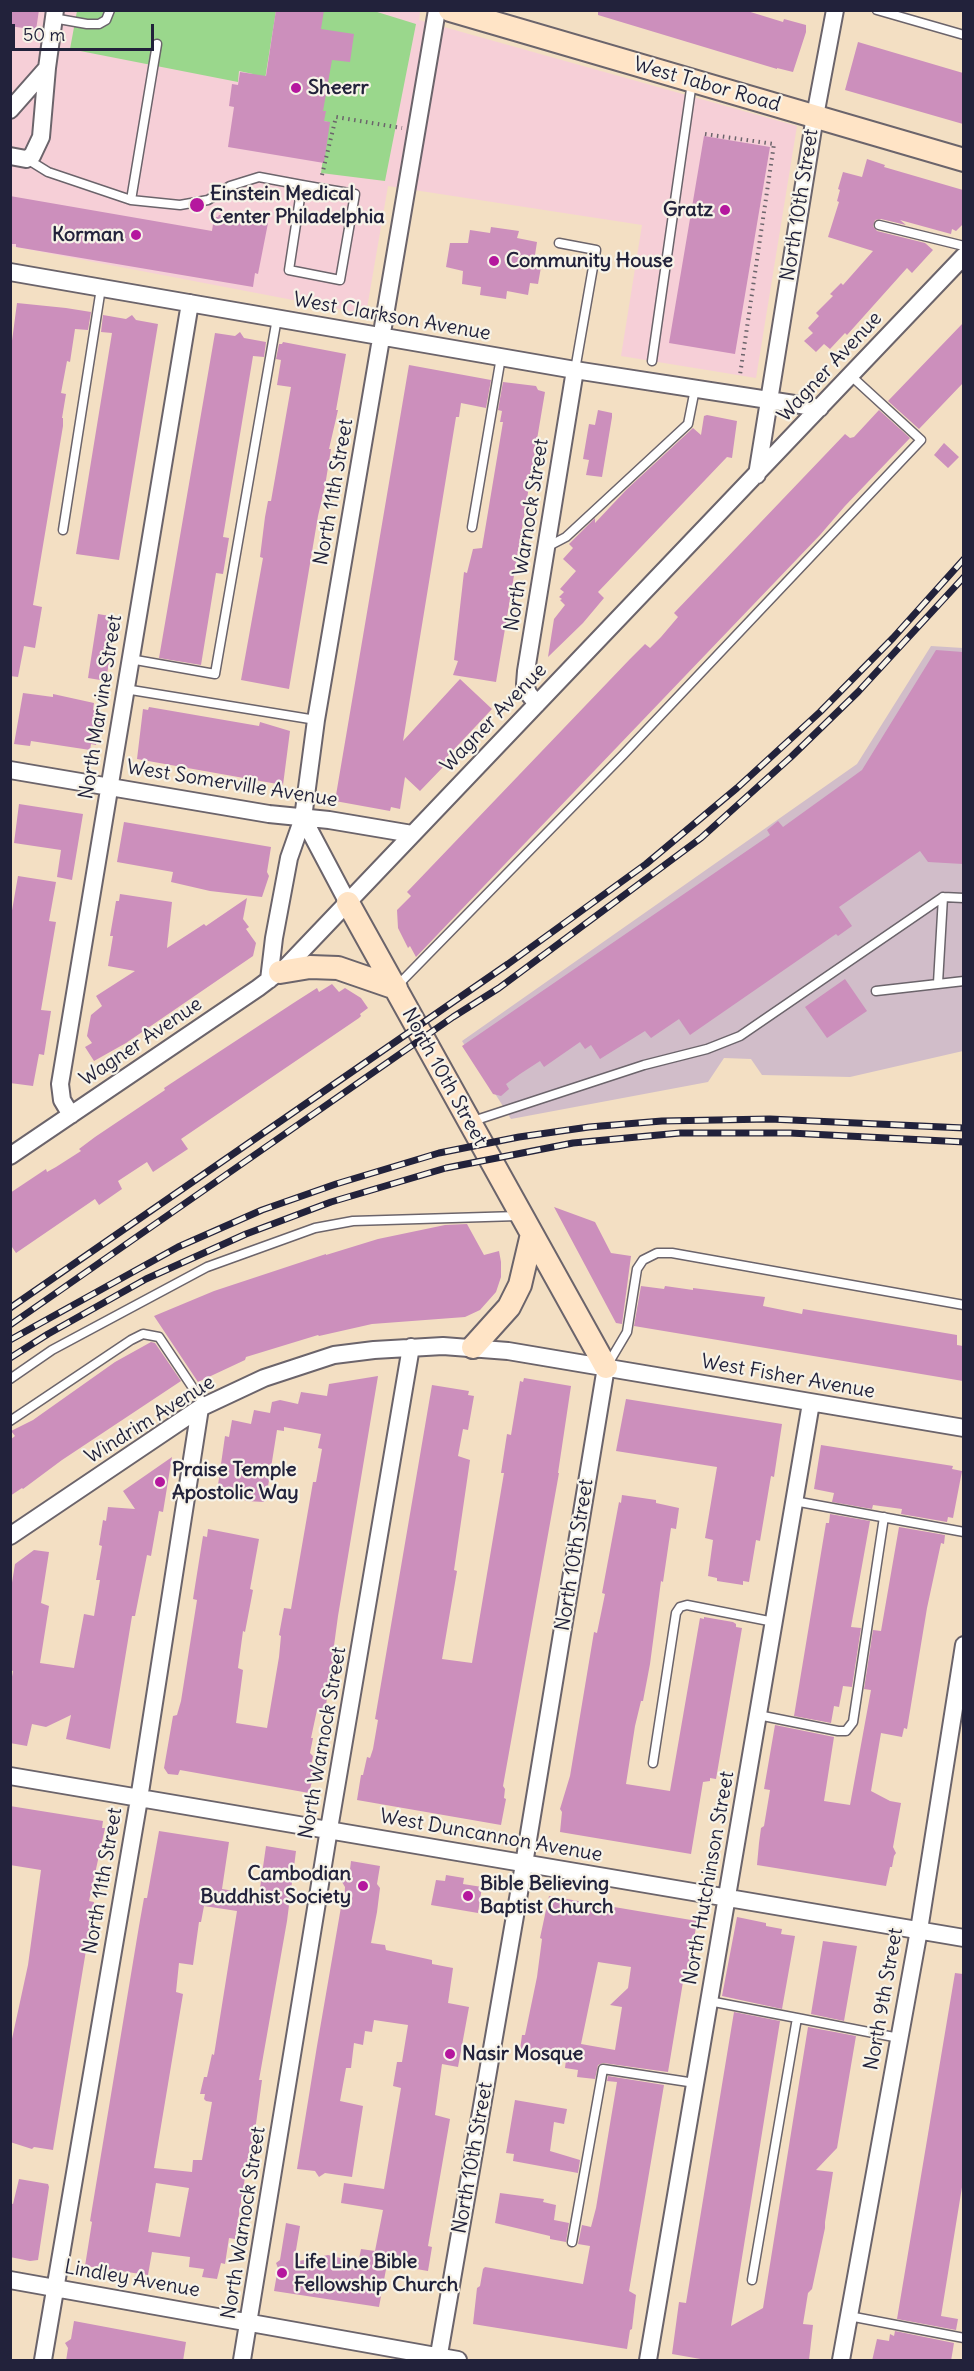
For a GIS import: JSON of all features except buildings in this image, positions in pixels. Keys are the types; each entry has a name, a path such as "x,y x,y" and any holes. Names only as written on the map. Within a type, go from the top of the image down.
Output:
{"street":[{"name":"North 11th Street","path":"275,976 274,939 289,858 303,818 316,720 437,10"},
{"name":"West Tabor Road","path":"450,10 963,160"},
{"name":"North 10th Street","path":"757,475 815,116 835,10"},
{"path":"18,157 37,149 41,136 54,14"},
{"path":"10,110 47,68"},
{"name":"Wagner Avenue","path":"10,1156 275,976 348,903 757,475 963,256"},
{"name":"West Clarkson Avenue","path":"10,272 575,370 768,400"},
{"name":"North Marvine Street","path":"70,1115 62,1100 60,1084 190,303"},
{"name":"North Warnock Street","path":"537,704 528,693 525,678 575,370"},
{"path":"768,400 820,408"},
{"name":"West Somerville Avenue","path":"10,770 412,834"},
{"name":"North 10th Street","path":"303,818 606,1367 524,1864 438,2359"},
{"path":"275,976 310,968 338,968 396,988"},
{"path":"472,1347 493,1327 513,1300 520,1285 527,1225"},
{"name":"North Warnock Street","path":"242,2361 329,1828 411,1347"},
{"name":"Windrim Avenue","path":"10,1536 202,1407 264,1378 334,1354 411,1347 472,1347 606,1367"},
{"name":"West Fisher Avenue","path":"606,1367 963,1428"},
{"name":"North Hutchinson Street","path":"648,2361 811,1403"},
{"name":"North 11th Street","path":"43,2361 139,1799 202,1407"},
{"name":"North 9th Street","path":"841,2361 957,1725 963,1645"},
{"name":"West Duncannon Avenue","path":"10,1776 139,1799 329,1828 524,1864 963,1938"},
{"name":"Lindley Avenue","path":"10,2280 458,2361"}],"lane":[{"path":"54,14 87,24 99,24 106,20 110,10"},
{"path":"877,10 963,35"},
{"path":"131,200 157,44"},
{"path":"651,361 692,81"},
{"path":"18,157 48,172 131,200 180,205 208,200 230,186 259,177 355,194 340,280 289,270 302,185"},
{"path":"879,225 963,246"},
{"path":"559,243 596,250 575,370"},
{"path":"63,530 101,288"},
{"path":"130,659 215,674 277,318"},
{"path":"472,527 501,357"},
{"path":"396,988 623,755 921,440 850,375"},
{"path":"545,548 566,537 688,424 695,389"},
{"path":"125,689 316,720"},
{"path":"938,983 943,897"},
{"path":"470,1122 740,1036 943,897 963,898"},
{"path":"876,991 963,981"},
{"path":"10,1379 52,1350 207,1267 315,1228 353,1221 527,1225"},
{"path":"606,1367 627,1332 637,1269 643,1260 657,1253 672,1253 963,1305"},
{"path":"10,1421 143,1334 159,1337 202,1407"},
{"path":"794,1501 963,1532"},
{"path":"758,1715 838,1731 846,1731 854,1722 884,1517"},
{"path":"653,1763 676,1613 680,1607 687,1605 774,1622"},
{"path":"709,2001 899,2038"},
{"path":"752,2280 797,2018"},
{"path":"572,2242 603,2069 695,2083"},
{"path":"848,2316 963,2338"}],"path":[{"path":"320,188 336,117 417,130"},
{"path":"705,134 774,144 740,375"}],"shaded area":[{"name":"Einstein Medical Center Philadelphia","path":"10,11 420,11 419,20 797,126 756,378 621,356 642,225 388,186 366,314 11,246"},
{"path":"931,646 963,648 963,1051 850,1077 762,1075 751,1059 724,1058 708,1082 511,1119 462,1041 857,764"}],"green space":[{"path":"77,11 276,11 261,104 253,74 239,71 238,82 70,49"},
{"path":"319,11 374,11 416,24 385,181 321,173 328,122 317,119 316,30"}],"railway":[{"path":"10,1308 508,964 646,864 737,788 820,712 893,638 964,559"},
{"path":"10,1325 453,1017 499,988 701,838 791,757 858,692 964,577"},
{"path":"10,1340 178,1247 262,1210 336,1184 439,1153 519,1137 589,1127 662,1121 770,1119 964,1128"},
{"path":"10,1358 146,1279 246,1234 331,1202 446,1168 573,1143 680,1133 790,1133 964,1142"}],"place":[{"name":"Sheerr","path":"296,88"},
{"name":"Einstein Medical Center Philadelphia","path":"197,205"},
{"name":"Gratz","path":"725,210"},
{"name":"Korman","path":"136,235"},
{"name":"Community House","path":"494,261"},
{"name":"Praise Temple Apostolic Way","path":"160,1482"},
{"name":"Cambodian Buddhist Society","path":"363,1886"},
{"name":"Bible Believing Baptist Church","path":"468,1896"},
{"name":"Nasir Mosque","path":"450,2054"},
{"name":"Life Line Bible Fellowship Church","path":"282,2273"}]}
